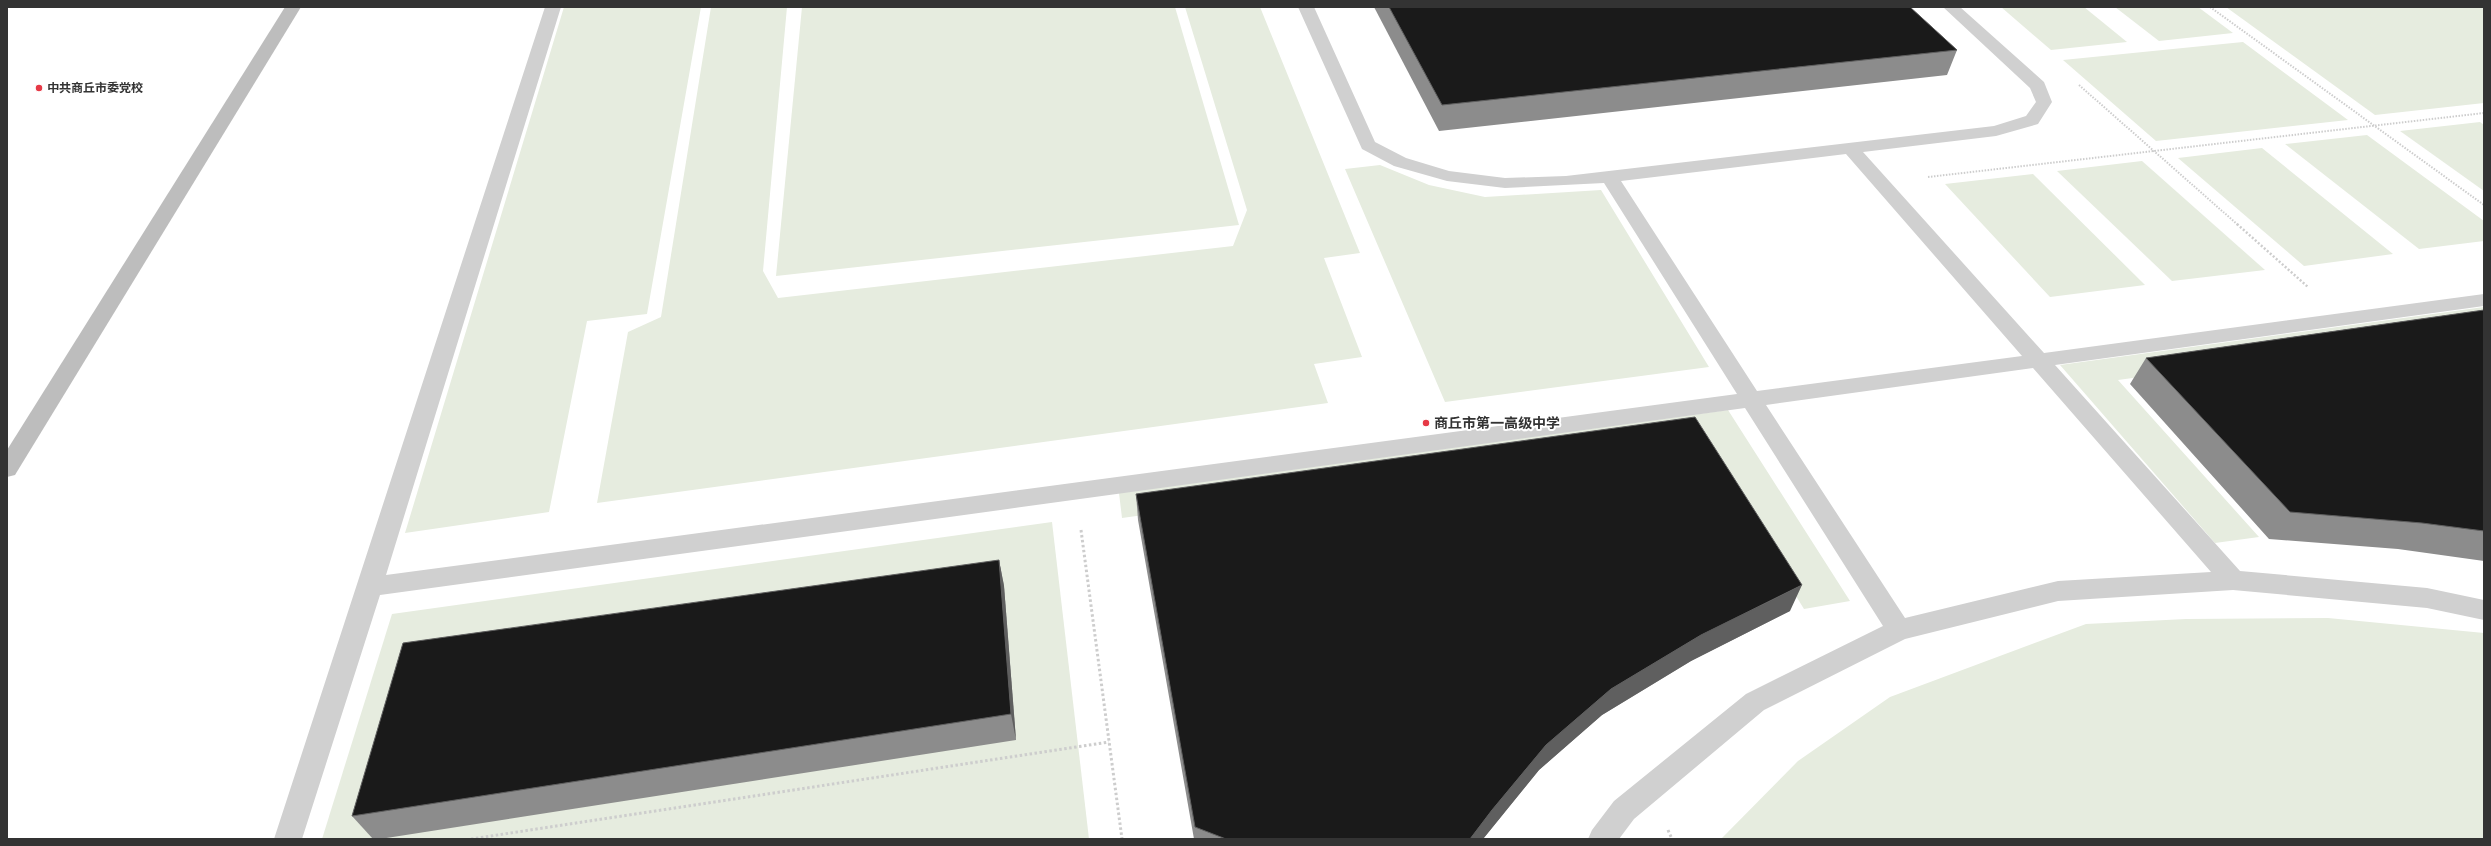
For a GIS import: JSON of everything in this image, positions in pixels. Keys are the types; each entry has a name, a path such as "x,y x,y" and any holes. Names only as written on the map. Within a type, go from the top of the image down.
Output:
{"street":[{"path":"7,469 293,7"}],"lane":[{"path":"288,839 370,587 553,7"},
{"path":"1306,7 1368,145 1400,162 1447,176 1505,183 1566,181 1609,177 1852,149 1996,131 2032,120 2044,102 2038,86 1951,7"},
{"path":"1852,149 2233,580"},
{"path":"1609,177 1899,630"},
{"path":"370,587 2484,300"},
{"path":"1602,839 1624,810 1755,702 1899,630 2058,591 2233,580 2427,598 2484,610"}],"path":[{"path":"2210,7 2484,205"},
{"path":"2078,84 2345,319"},
{"path":"1925,177 2484,113"},
{"path":"1076,491 1122,839"},
{"path":"471,839 1109,742"}],"shaded area":[{"path":"564,7 701,7 647,314 587,321 549,512 405,533"},
{"path":"711,7 787,7 763,271 778,298 1233,246 1247,210 1185,7 1260,7 1360,253 1324,258 1362,357 1314,364 1328,403 597,503 628,332 661,317"},
{"path":"802,7 1175,7 1239,225 776,276"},
{"path":"2001,7 2084,7 2127,42 2051,50"},
{"path":"2115,7 2198,7 2233,33 2159,41"},
{"path":"2226,7 2484,7 2484,103 2375,115"},
{"path":"2243,42 2348,120 2156,141 2063,60"},
{"path":"2480,122 2484,125 2484,191 2400,131"},
{"path":"2367,135 2484,221 2484,241 2419,249 2285,144"},
{"path":"2262,148 2393,254 2304,266 2178,158"},
{"path":"2142,161 2265,270 2172,281 2057,171"},
{"path":"1380,165 1429,185 1485,197 1601,190 1709,367 1445,402 1345,169"},
{"path":"2033,174 2145,285 2050,297 1945,184"},
{"path":"2484,307 2484,330 2118,380 2259,537 2215,543 2060,365"},
{"path":"1728,410 1850,601 1804,609 1698,438 1122,518 1119,493"},
{"path":"1052,522 1089,839 322,839 392,614"},
{"path":"2328,618 2484,633 2484,839 1721,839 1798,761 1890,697 2086,624 2186,619"}],"building":[{"path":"1389,7 1910,7 1957,50 1442,105"},
{"path":"2484,310 2484,531 2422,523 2290,512 2146,358"},
{"path":"1695,417 1802,585 1701,635 1611,689 1546,745 1470,839 1226,839 1195,827 1136,494"},
{"path":"999,560 1011,714 352,816 403,643"}],"place":[{"name":"中共商丘市委党校","path":"39,88"},
{"name":"商丘市第一高级中学","path":"1426,423"}]}
